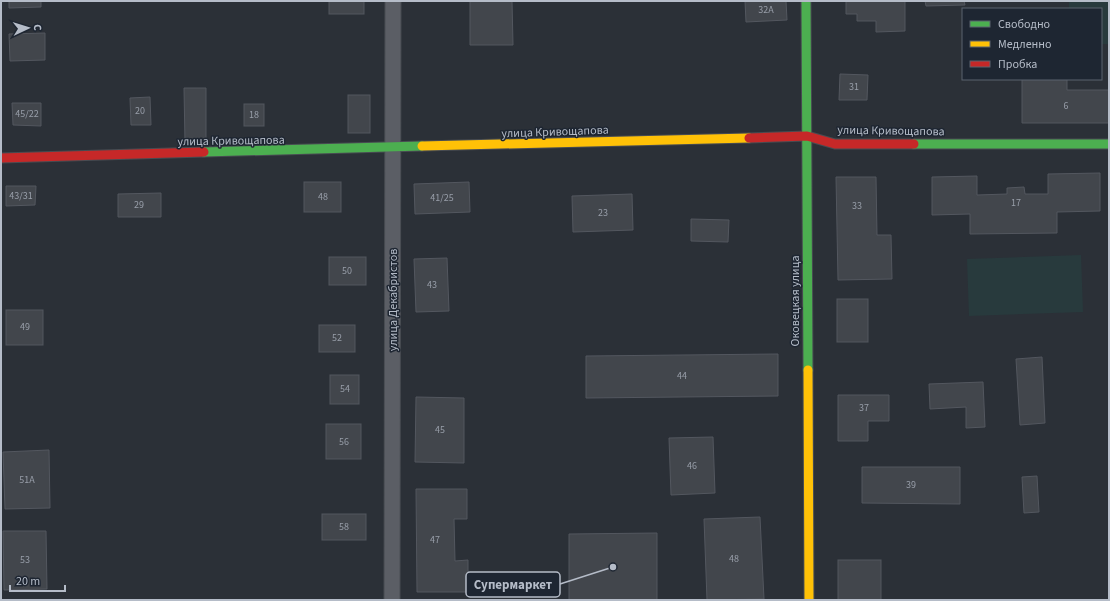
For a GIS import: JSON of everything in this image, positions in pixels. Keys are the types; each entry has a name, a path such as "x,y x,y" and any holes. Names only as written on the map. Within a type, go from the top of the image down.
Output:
{"street":[{"name":"улица Декабристов","path":"392,600 393,1"},
{"name":"Оковецкая улица","path":"806,1 808,600"},
{"name":"улица Кривощапова","path":"1,158 393,149 807,136 835,144 1109,144"}],"shaded area":[{"path":"1069,1 1109,1 1109,44 1102,44 1102,8 1069,8"},
{"path":"1081,255 1083,312 969,316 967,259"}],"building":[{"path":"9,1 41,1 41,7 9,8"},
{"path":"329,1 364,1 364,14 329,14"},
{"path":"470,1 512,1 513,45 470,45"},
{"path":"745,1 786,1 787,20 746,22"},
{"path":"846,1 905,1 905,31 876,32 876,21 857,21 857,14 846,14"},
{"path":"925,1 964,1 965,5 926,6"},
{"path":"45,33 45,60 10,61 9,34"},
{"path":"840,74 868,75 867,100 839,100"},
{"path":"1022,80 1067,80 1067,90 1109,90 1109,123 1022,123"},
{"path":"184,88 206,88 206,143 185,143"},
{"path":"348,95 370,95 370,133 348,133"},
{"path":"150,97 151,125 131,125 130,98"},
{"path":"12,103 41,103 41,126 13,125"},
{"path":"244,104 264,104 264,126 244,126"},
{"path":"1100,173 1100,211 1057,212 1057,233 970,234 970,214 932,215 932,177 977,176 977,195 1007,194 1007,188 1024,187 1025,194 1048,194 1048,174"},
{"path":"836,177 876,177 877,235 891,235 892,279 838,280"},
{"path":"304,182 341,182 341,212 304,212"},
{"path":"469,182 470,212 415,214 414,184"},
{"path":"6,186 36,186 35,205 6,206"},
{"path":"161,193 161,217 118,217 118,194"},
{"path":"632,194 633,230 573,232 572,196"},
{"path":"691,219 729,220 728,242 691,241"},
{"path":"329,257 366,257 366,285 329,285"},
{"path":"447,258 449,311 416,312 414,259"},
{"path":"837,299 868,299 868,342 837,342"},
{"path":"6,310 43,310 43,345 6,345"},
{"path":"319,325 355,325 355,352 319,352"},
{"path":"778,354 778,396 586,398 586,356"},
{"path":"1042,357 1045,423 1020,425 1016,359"},
{"path":"330,375 359,375 359,404 330,404"},
{"path":"983,382 985,427 966,428 966,407 930,409 929,384"},
{"path":"838,395 889,395 889,421 868,421 868,441 838,441"},
{"path":"416,397 464,398 464,463 415,462"},
{"path":"326,424 361,424 361,459 326,459"},
{"path":"713,437 715,493 671,495 669,438"},
{"path":"49,450 50,508 5,509 3,452"},
{"path":"862,467 960,467 960,504 862,503"},
{"path":"1037,476 1039,512 1024,513 1022,477"},
{"path":"416,489 467,489 467,519 454,519 455,561 468,560 468,592 417,592"},
{"path":"322,514 366,514 366,540 322,540"},
{"path":"760,517 764,599 707,600 704,519"},
{"path":"3,531 46,531 47,589 4,590"},
{"path":"657,533 657,600 569,600 569,534"},
{"path":"838,560 881,560 881,600 838,600"}],"traffic: fast":[{"path":"806,1 808,370"},
{"path":"914,144 1109,144"},
{"path":"204,152 422,146"}],"traffic: slow":[{"path":"422,146 749,138"},
{"path":"808,370 809,600"}],"traffic: jam":[{"path":"749,138 807,136 835,144 914,144"},
{"path":"1,158 204,152"}],"place":[{"name":"Супермаркет","path":"613,567"}]}
